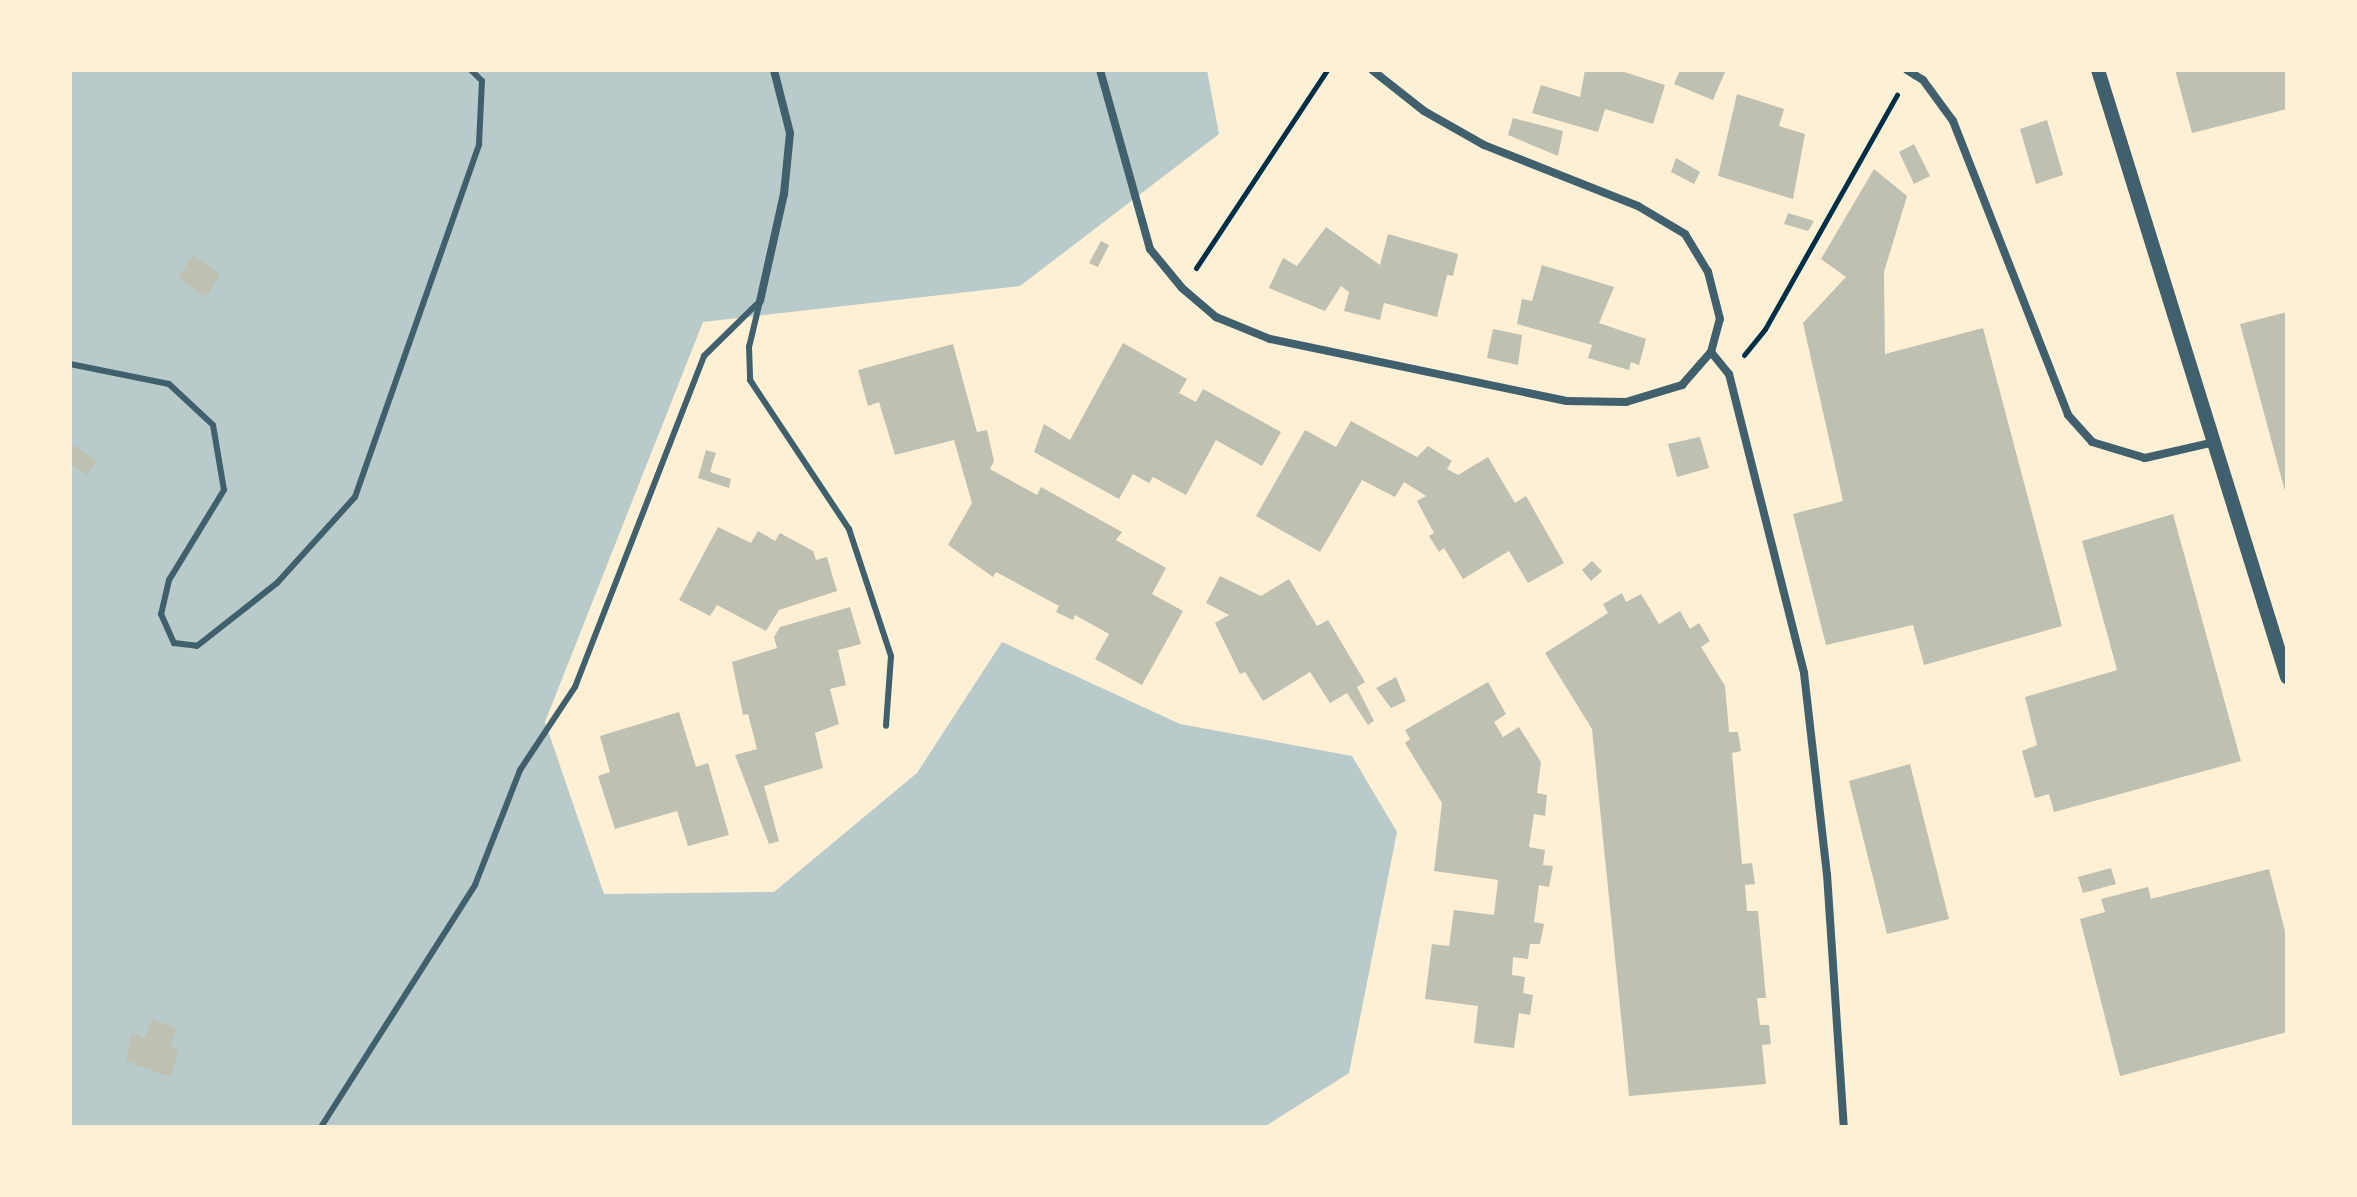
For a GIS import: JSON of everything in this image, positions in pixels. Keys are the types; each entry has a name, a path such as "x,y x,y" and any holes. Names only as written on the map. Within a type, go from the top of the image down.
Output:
{"street":[{"path":"760,301 784,194 790,133 774,70"},
{"path":"1100,70 1150,249 1182,288 1216,317 1270,339 1567,401 1626,402 1682,385 1711,352 1720,319 1708,272 1685,234 1638,206 1484,145 1424,111 1372,70"},
{"path":"1907,70 1923,80 1953,121 2068,415 2092,442 2145,458 2215,442"},
{"path":"2098,70 2287,677"},
{"path":"1711,352 1729,374 1804,673 1827,874 1844,1127"}],"lane":[{"path":"70,364 169,384 213,425 224,490 169,580 161,614 174,643 197,646 277,583 355,497 479,144 482,81 471,70"},
{"path":"760,301 749,347 750,380 849,529 891,656 886,726"},
{"path":"321,1127 475,885 520,770 575,687 704,356 760,301"}],"path":[{"path":"1182,288 1327,70"},
{"path":"1729,374 1765,329 1896,96 1923,80"}],"shaded area":[{"path":"70,70 1207,70 1219,134 1020,286 703,322 545,722 604,894 774,892 917,773 1002,642 1180,724 1352,756 1397,832 1349,1073 1264,1127 70,1127"}],"building":[{"path":"1585,70 1618,70 1665,85 1653,124 1605,109 1598,132 1532,113 1541,85 1580,97"},
{"path":"1680,70 1726,70 1713,100 1674,84"},
{"path":"2175,70 2287,70 2287,109 2192,133"},
{"path":"1737,94 1784,109 1779,126 1805,134 1793,199 1718,176"},
{"path":"1513,118 1563,131 1558,156 1508,135"},
{"path":"2047,120 2063,175 2036,184 2020,129"},
{"path":"1914,144 1930,176 1914,184 1899,152"},
{"path":"1676,158 1700,172 1694,184 1671,172"},
{"path":"1874,169 1907,196 1884,272 1885,354 1983,328 2062,626 1924,665 1913,625 1826,645 1793,514 1843,501 1803,323 1846,277 1821,259"},
{"path":"1788,213 1814,221 1808,231 1784,224"},
{"path":"1326,227 1380,265 1388,234 1458,254 1453,276 1447,275 1437,317 1384,303 1380,320 1344,311 1349,292 1341,286 1325,311 1269,288 1283,258 1297,266"},
{"path":"1101,241 1109,245 1098,267 1089,263"},
{"path":"193,255 220,274 206,297 178,278"},
{"path":"1542,265 1614,287 1599,323 1646,339 1639,365 1631,362 1629,370 1588,358 1592,345 1517,324 1522,299 1532,301"},
{"path":"2287,312 2287,495 2286,495 2240,324"},
{"path":"1493,329 1522,335 1518,365 1487,358"},
{"path":"1123,343 1187,379 1179,393 1196,402 1203,389 1281,432 1262,466 1216,440 1186,495 1153,477 1149,483 1133,474 1119,499 1034,452 1044,424 1070,440"},
{"path":"953,344 977,432 987,430 994,461 990,469 1037,495 1041,487 1122,532 1116,540 1166,568 1152,594 1183,611 1142,685 1095,659 1109,634 1075,615 1073,620 1056,612 1059,606 996,572 993,577 948,545 972,503 954,440 895,455 879,402 868,406 858,370"},
{"path":"1351,421 1417,457 1428,446 1452,461 1447,469 1458,475 1488,457 1515,503 1526,496 1564,563 1528,583 1509,551 1463,579 1444,548 1439,552 1429,536 1434,533 1417,501 1426,496 1404,482 1395,497 1362,480 1320,552 1256,516 1305,430 1336,447"},
{"path":"1700,437 1709,468 1677,477 1668,444"},
{"path":"73,445 97,460 88,475 70,465"},
{"path":"706,450 716,453 710,472 731,479 729,488 698,478"},
{"path":"2173,514 2241,761 2054,812 2049,794 2035,798 2022,751 2037,745 2025,697 2117,670 2082,541"},
{"path":"718,527 751,543 758,531 775,541 780,533 813,551 816,560 827,557 837,591 779,610 766,631 717,605 710,616 679,600"},
{"path":"1592,561 1602,571 1591,581 1582,570"},
{"path":"1220,576 1261,596 1289,579 1317,626 1328,620 1365,682 1357,687 1374,721 1368,725 1347,693 1330,703 1310,672 1263,701 1245,672 1240,674 1215,623 1229,615 1206,603"},
{"path":"1622,593 1626,602 1641,594 1659,624 1680,611 1690,629 1699,623 1710,641 1701,647 1725,686 1729,732 1738,732 1741,751 1732,753 1742,864 1752,863 1755,884 1745,885 1747,911 1758,911 1766,998 1757,998 1760,1025 1769,1025 1771,1044 1762,1045 1766,1084 1629,1096 1592,729 1545,653 1608,613 1603,604"},
{"path":"850,607 861,644 838,650 846,685 830,689 839,724 815,733 823,768 764,786 779,841 769,844 735,755 757,749 748,714 743,715 732,662 777,648 774,637 780,627"},
{"path":"1396,677 1406,701 1391,708 1376,688"},
{"path":"1488,682 1506,714 1494,722 1503,737 1519,727 1541,762 1537,793 1547,795 1545,816 1534,814 1529,847 1545,850 1543,865 1553,866 1549,887 1539,885 1534,922 1544,924 1540,944 1530,944 1528,959 1513,957 1512,975 1525,977 1523,993 1533,995 1530,1015 1519,1013 1514,1048 1474,1043 1478,1006 1425,999 1432,944 1449,946 1454,910 1494,915 1498,880 1434,871 1442,803 1405,743 1410,739 1405,730"},
{"path":"679,712 696,767 708,763 729,835 688,846 677,811 615,829 598,776 610,772 600,736"},
{"path":"1910,764 1949,919 1887,934 1849,781"},
{"path":"2111,868 2116,884 2083,893 2078,877"},
{"path":"2269,869 2287,939 2287,1032 2120,1076 2080,919 2105,912 2101,899 2148,887 2151,899"},
{"path":"152,1019 177,1029 170,1047 179,1050 170,1077 126,1061 132,1033 145,1038"}]}
